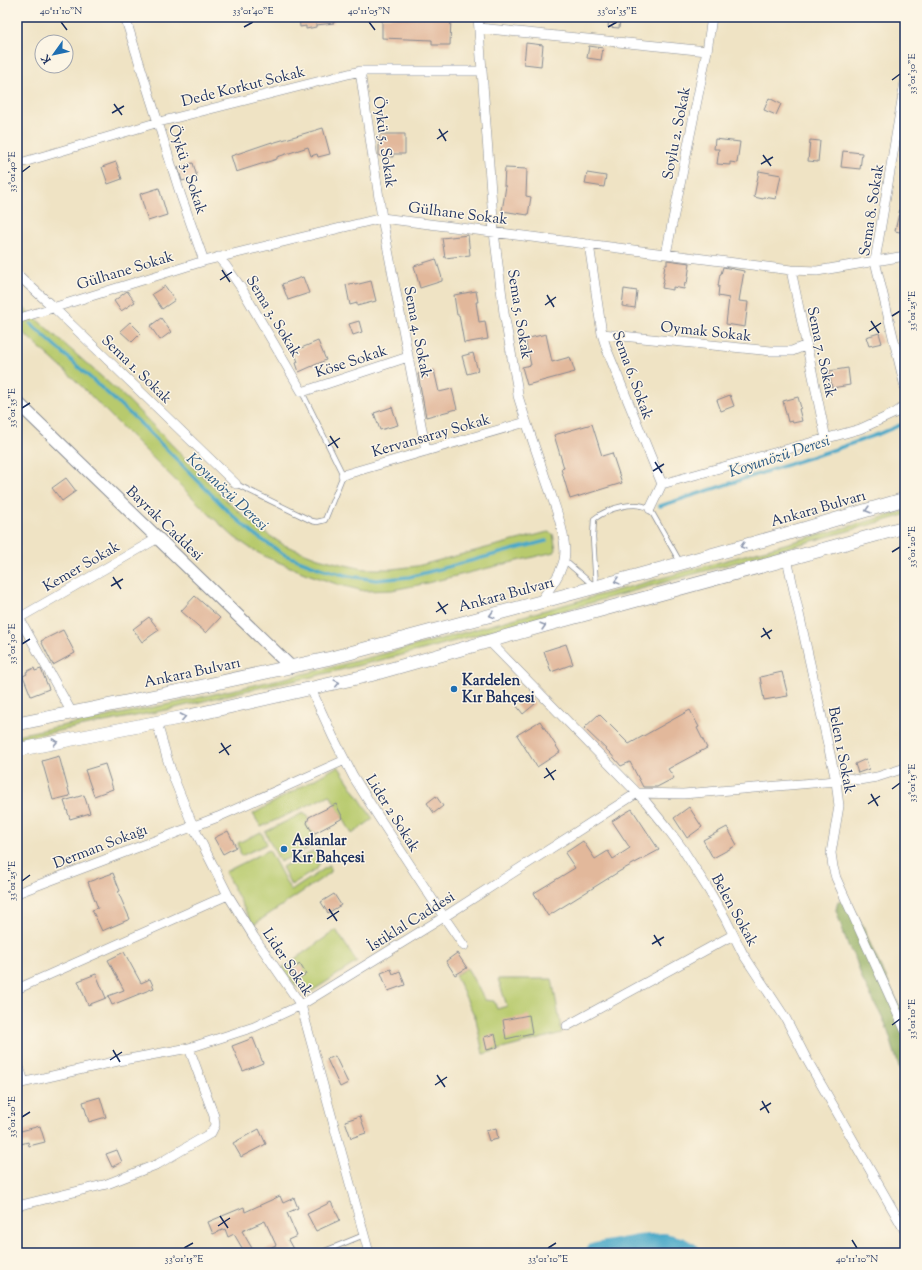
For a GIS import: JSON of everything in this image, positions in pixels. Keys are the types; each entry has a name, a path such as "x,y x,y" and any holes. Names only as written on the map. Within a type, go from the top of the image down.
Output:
{"main road":[{"name":"Ankara Bulvarı","path":"17,724 331,658 680,564 905,499"},
{"path":"17,750 157,722 370,675 905,527"}],"street":[{"name":"Öykü 3. Sokak","path":"125,17 204,261"},
{"name":"Sema 5. Sokak","path":"478,17 494,232 504,313 518,396 560,521 565,549 564,560 560,572 540,602"},
{"name":"Soylu 2. Sokak","path":"666,254 707,51 712,17"},
{"path":"479,28 707,51"},
{"name":"Dede Korkut Sokak","path":"17,164 159,122 360,71 482,71"},
{"name":"Öykü 5. Sokak","path":"360,71 382,218"},
{"name":"Sema 8. Sokak","path":"905,82 875,261 905,387"},
{"name":"Gülhane Sokak","path":"17,319 218,257 382,218 792,270 817,271 905,256"},
{"name":"Sema 4. Sokak","path":"382,218 426,451"},
{"name":"Sema 6. Sokak","path":"589,244 602,334 606,350 662,484"},
{"name":"Sema 3. Sokak","path":"218,257 242,289 302,392"},
{"name":"Sema 7. Sokak","path":"792,270 826,439"},
{"name":"Sema 1. Sokak","path":"17,274 236,484"},
{"name":"Oymak Sokak","path":"602,334 770,351 792,351 807,345"},
{"name":"Köse Sokak","path":"302,392 408,357"},
{"path":"650,509 662,484 860,429 895,413 905,406"},
{"name":"Bayrak Caddesi","path":"19,407 158,538 291,667"},
{"name":"Kervansaray Sokak","path":"343,475 526,422"},
{"name":"Kemer Sokak","path":"18,616 158,538"},
{"name":"Belen 1 Sokak","path":"787,559 836,780 839,806 831,853 833,867 836,878 905,1030"},
{"path":"18,616 72,713"},
{"name":"Belen Sokak","path":"489,641 637,793 668,828 711,895 753,970 786,1019 806,1058 905,1231"},
{"name":"Lider 2 Sokak","path":"311,689 345,760 378,816 444,918 464,946"},
{"name":"Lider Sokak","path":"157,722 169,765 193,826 228,895 254,936 302,1005 369,1253"},
{"name":"Derman Sokağı","path":"17,893 218,817 345,760"},
{"path":"637,793 683,794 848,778 859,780 877,777 905,768"},
{"name":"İstiklal Caddesi","path":"20,1083 118,1061 188,1048 254,1027 302,1005 444,918 637,793"},
{"path":"17,989 228,895"},
{"path":"568,1026 734,935"},
{"path":"17,1206 107,1184 158,1164 211,1133 215,1125 214,1116 188,1048"},
{"path":"17,1061 20,1083"}],"lane":[{"path":"236,484 308,519 317,522 325,520 343,475 302,392"},
{"path":"596,587 594,519 601,514 614,509 635,504 644,505 650,509 680,564"},
{"path":"564,560 596,587"},
{"path":"320,1253 364,1235"}],"green space":[{"path":"17,302 129,401 224,498 247,519 284,545 318,558 365,569 392,569 417,566 548,532 553,534 556,550 554,552 423,584 392,590 364,591 307,574 266,557 234,537 209,514 74,379 17,327"},
{"path":"905,511 905,515 426,649 171,709 17,739 17,735 179,702 325,669 433,641"},
{"path":"338,766 373,819 352,834 330,795 261,827 253,814"},
{"path":"303,813 309,817 307,823 311,830 315,833 316,845 280,862 265,832"},
{"path":"261,832 267,844 241,856 238,843"},
{"path":"320,848 323,856 317,869 291,885 282,867"},
{"path":"269,850 291,891 330,865 330,873 253,925 225,872"},
{"path":"838,901 849,901 863,926 874,953 905,1017 905,1078 900,1070 886,1025 862,979 856,960 848,946 836,910"},
{"path":"336,930 357,962 312,991 297,987 282,968"},
{"path":"467,968 485,1000 494,1001 497,1009 507,1006 498,979 552,979 562,1033 483,1054 476,1019 455,975"}],"building":[{"path":"299,17 334,17 334,23 316,25 316,27 306,29 306,26 300,27"},
{"path":"382,17 451,17 450,45 432,45 432,40 382,38"},
{"path":"609,18 620,19 619,28 608,27"},
{"path":"526,43 543,45 541,66 524,64"},
{"path":"589,46 603,48 601,60 587,58"},
{"path":"769,98 781,104 776,115 764,110"},
{"path":"323,128 330,154 318,157 317,154 311,156 308,147 236,172 231,156 272,142"},
{"path":"379,134 405,134 405,154 393,154 393,157 379,156"},
{"path":"715,139 740,142 737,163 730,162 730,165 717,164 719,149 714,149"},
{"path":"810,140 820,141 818,162 808,161"},
{"path":"843,151 862,153 860,169 841,167"},
{"path":"116,162 122,179 108,184 102,167"},
{"path":"193,163 197,177 182,181 178,167"},
{"path":"505,168 527,169 526,196 531,197 528,215 502,211 506,186 504,186"},
{"path":"759,171 781,175 776,199 754,197"},
{"path":"587,173 606,176 604,187 585,184"},
{"path":"159,188 167,215 148,221 140,194"},
{"path":"901,204 905,204 905,233 895,231"},
{"path":"468,235 470,255 445,258 442,238"},
{"path":"436,259 442,281 420,288 414,266"},
{"path":"667,260 690,263 687,284 685,283 684,289 673,287 673,290 662,288"},
{"path":"723,267 744,271 739,301 748,302 745,327 726,324 729,298 718,296 720,274"},
{"path":"303,277 309,293 288,300 282,284"},
{"path":"371,281 376,301 357,306 357,303 350,305 346,285 354,283 355,285"},
{"path":"165,286 175,300 162,309 152,294"},
{"path":"624,289 637,291 635,308 622,306"},
{"path":"127,291 135,302 121,311 114,301"},
{"path":"476,291 479,322 485,321 488,339 464,343 454,295"},
{"path":"161,318 171,332 160,340 150,326"},
{"path":"359,321 362,332 353,335 349,324"},
{"path":"130,322 141,333 132,342 120,331"},
{"path":"879,333 882,343 869,346 866,337"},
{"path":"546,334 552,362 570,357 575,372 527,385 522,367 531,365 525,339"},
{"path":"318,341 326,360 299,372 296,363 298,362 294,351"},
{"path":"473,353 478,371 467,374 462,356"},
{"path":"848,368 850,385 832,388 829,371"},
{"path":"434,370 439,392 452,389 457,409 426,417 418,374"},
{"path":"730,395 734,406 721,411 717,400"},
{"path":"798,397 802,421 793,423 792,421 788,422 783,401"},
{"path":"392,407 398,425 380,430 374,413"},
{"path":"592,424 602,456 612,453 622,483 570,499 561,469 564,468 554,435"},
{"path":"66,478 76,491 62,501 52,488"},
{"path":"195,596 220,618 206,633 181,611"},
{"path":"149,617 159,630 142,642 133,629"},
{"path":"63,630 75,653 53,665 41,641"},
{"path":"566,644 573,664 551,672 544,651"},
{"path":"34,668 35,671 41,669 49,689 31,696 23,676 27,674 26,672"},
{"path":"782,672 788,696 764,700 760,677"},
{"path":"527,695 535,704 523,714 516,705"},
{"path":"690,710 699,727 697,728 707,748 668,769 674,778 657,787 643,787 630,762 621,766 584,728 599,714 629,744"},
{"path":"540,721 560,752 537,767 517,735"},
{"path":"59,756 70,796 53,800 42,761"},
{"path":"866,759 869,769 858,773 855,764"},
{"path":"105,764 113,789 94,796 85,770"},
{"path":"84,795 90,813 70,819 64,801"},
{"path":"436,796 443,806 434,813 427,803"},
{"path":"336,804 343,818 315,833 311,830 307,823 309,817"},
{"path":"689,807 702,827 687,838 674,818"},
{"path":"632,809 659,850 620,871 548,916 534,893 575,868 565,853 583,841 595,859 608,851 613,859 630,848 612,821"},
{"path":"727,827 737,845 713,858 703,840"},
{"path":"228,831 236,847 223,854 214,838"},
{"path":"113,873 120,891 118,892 130,919 102,931 92,910 98,908 88,882"},
{"path":"334,894 341,905 328,913 321,902"},
{"path":"124,952 141,983 150,979 154,988 112,1005 108,996 124,990 108,960"},
{"path":"457,953 467,968 455,975 446,961"},
{"path":"300,964 306,974 296,980 290,970"},
{"path":"391,969 393,974 400,971 405,985 388,991 381,973"},
{"path":"96,974 106,998 88,1005 78,981"},
{"path":"529,1015 532,1033 506,1039 503,1020"},
{"path":"495,1034 498,1047 487,1050 484,1037"},
{"path":"253,1038 263,1063 243,1071 232,1046"},
{"path":"335,1056 348,1083 340,1087 327,1059"},
{"path":"100,1097 106,1117 89,1122 83,1102"},
{"path":"360,1116 366,1133 351,1138 345,1121"},
{"path":"40,1126 45,1142 29,1146 28,1142 17,1145 17,1132"},
{"path":"496,1128 498,1139 489,1141 486,1131"},
{"path":"259,1129 266,1144 241,1157 233,1143"},
{"path":"117,1150 122,1162 112,1167 106,1154"},
{"path":"280,1196 283,1203 294,1198 298,1208 287,1213 297,1236 288,1240 293,1249 283,1253 258,1253 276,1245 265,1221 242,1231 253,1250 247,1253 245,1253 234,1234 228,1237 225,1229 213,1234 208,1222 244,1207 245,1212"},
{"path":"331,1202 340,1220 316,1231 307,1214"}],"waterway":[{"name":"Koyunözü Deresi","path":"31,324 138,421 233,516 255,535 285,555 322,569 349,576 376,580 409,577 546,541"},
{"name":"Koyunözü Deresi","path":"660,506 836,449 905,423"},
{"path":"595,1253 638,1245 664,1243 680,1247 691,1253"}],"place":[{"name":"Kardelen Kır Bahçesi","path":"454,689"},
{"name":"Aslanlar Kır Bahçesi","path":"284,849"}]}
